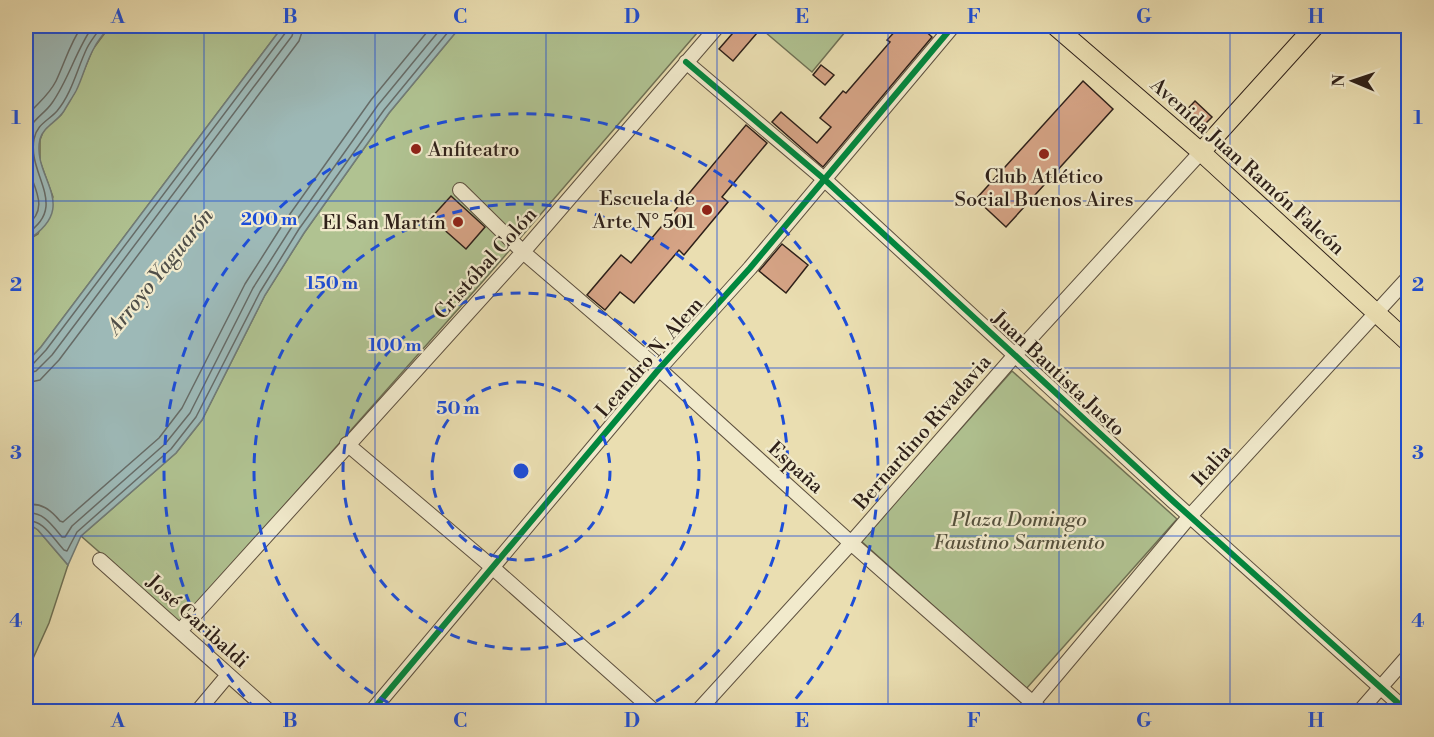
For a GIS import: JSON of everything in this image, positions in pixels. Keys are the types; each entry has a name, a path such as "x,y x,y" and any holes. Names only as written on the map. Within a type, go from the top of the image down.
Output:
{"main road":[{"name":"Avenida Juan Ramón Falcón","path":"1055,26 1201,152 1408,342"},
{"path":"1201,152 1315,26"}],"street":[{"name":"Cristóbal Colón","path":"180,631 523,252 718,26"},
{"name":"Leandro N. Alem","path":"371,711 659,369 750,268 953,26"},
{"name":"Juan Bautista Justo","path":"686,62 824,178 1190,516 1407,711"},
{"name":"Bernardino Rivadavia","path":"697,711 851,543 1015,355 1201,152"},
{"name":"España","path":"460,190 523,252 659,369 1034,709"},
{"name":"Italia","path":"1034,709 1190,516 1408,278"},
{"path":"347,444 492,567 655,711"},
{"name":"José Garibaldi","path":"100,560 270,711"},
{"path":"1359,711 1408,656"},
{"path":"197,711 228,675"}],"green space":[{"path":"110,26 283,26 41,347 26,363 26,241 38,234 53,197 40,161 40,140 44,129 61,115 75,92 93,49"},
{"path":"461,26 703,26 484,280 180,623 81,536 176,453 202,420 265,295 304,233 389,113"},
{"path":"770,26 838,26 845,32 812,72 765,32"},
{"name":"Plaza Domingo Faustino Sarmiento","path":"1012,371 1177,519 1026,689 861,541"},
{"path":"32,526 68,565 49,623 26,674 26,528"}],"water":[{"path":"26,26 110,26 96,45 76,91 64,111 44,131 40,139 39,153 53,204 51,216 43,228 26,241"},
{"name":"Arroyo Yaguarón","path":"283,26 461,26 389,113 304,233 265,295 202,420 176,453 81,536 68,565 38,530 32,526 26,528 26,363 41,347"}],"building":[{"path":"739,26 763,26 733,61 719,49"},
{"path":"900,26 920,26 932,37 823,167 772,122 781,112 817,143 831,127 820,118 843,91 846,93 890,42 887,40"},
{"path":"821,65 834,75 825,85 813,75"},
{"name":"Club Atlético Social Buenos Aires","path":"1083,81 1113,109 1006,227 976,199"},
{"path":"1195,101 1212,117 1203,126 1193,127 1181,116"},
{"path":"746,125 767,143 722,197 728,202 684,255 679,250 634,303 620,292 605,310 587,295 621,255 631,263"},
{"name":"El San Martín","path":"451,196 485,227 466,249 431,218"},
{"path":"782,244 808,265 786,293 759,271"}],"cycle path":[{"path":"371,712 659,369 750,268 953,26"},
{"path":"686,62 824,179 1174,502 1408,712"}],"place":[{"name":"Anfiteatro","path":"416,149"},
{"name":"Club Atlético Social Buenos Aires","path":"1044,154"},
{"name":"Escuela de Arte N° 501","path":"707,210"},
{"name":"El San Martín","path":"458,222"}]}
